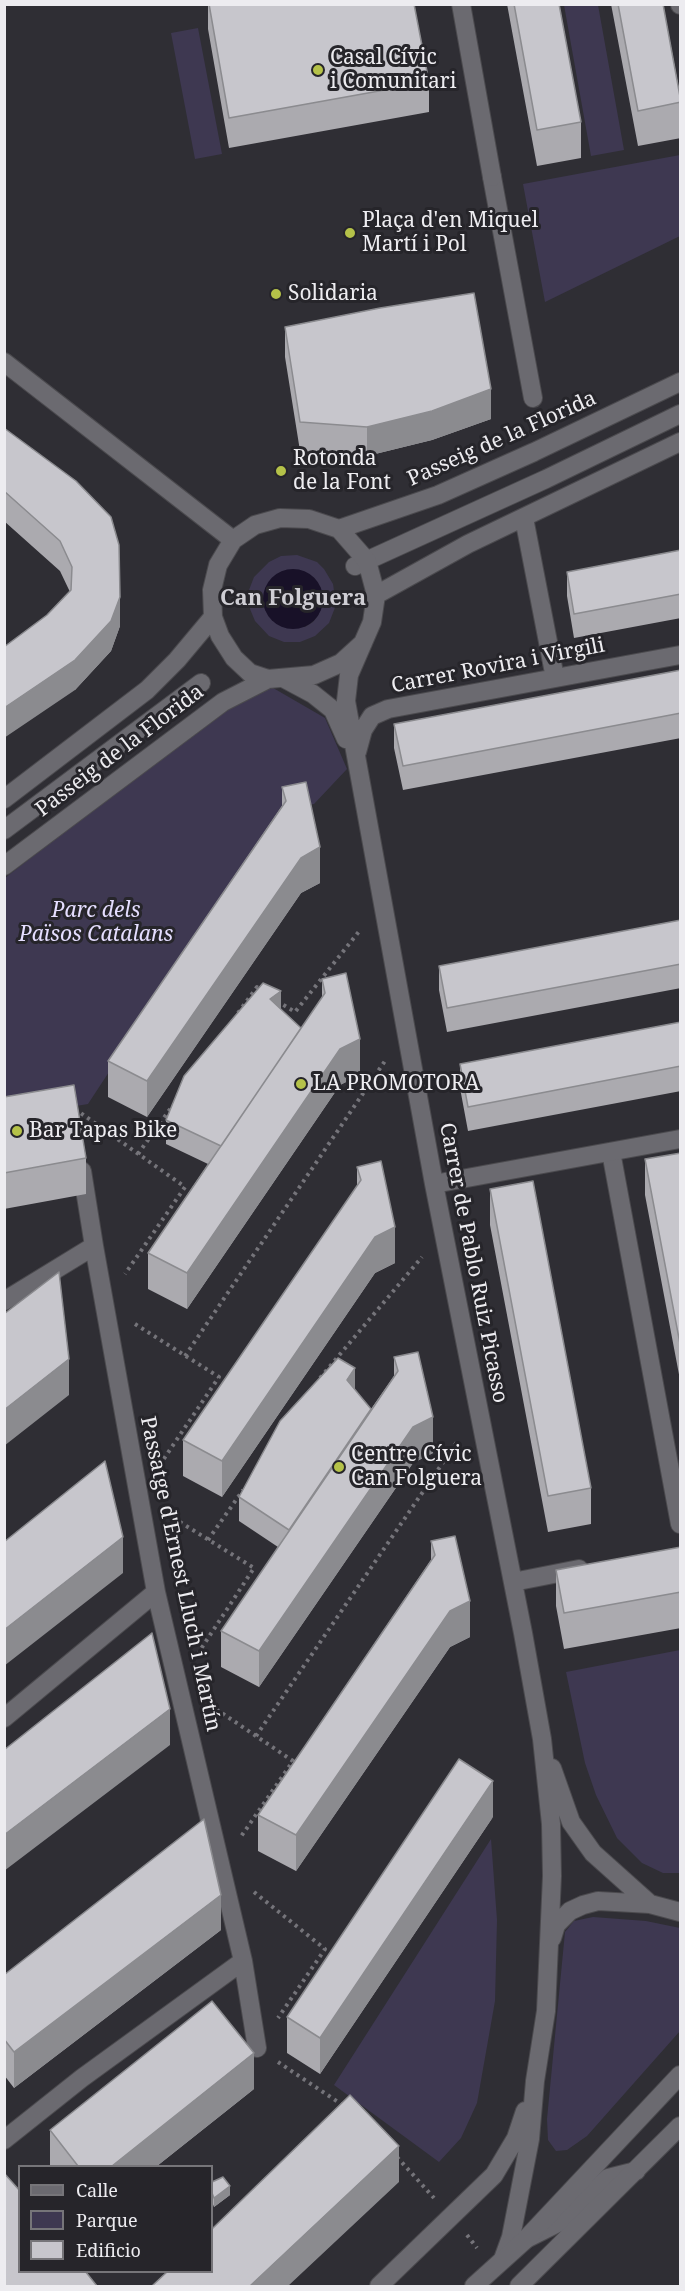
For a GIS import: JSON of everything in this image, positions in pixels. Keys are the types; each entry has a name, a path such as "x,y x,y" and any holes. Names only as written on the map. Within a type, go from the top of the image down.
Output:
{"street":[{"path":"461,4 533,398"},
{"path":"4,362 233,540"},
{"name":"Passeig de la Florida","path":"339,529 438,495 534,453 681,382"},
{"path":"361,564 681,414"},
{"path":"376,595 468,544 681,442"},
{"path":"280,518 309,519 339,529 361,564 376,595 372,622 363,644 341,663 314,675 276,679 250,673 234,658 220,636 213,617 212,590 218,565 233,540 255,525 280,518"},
{"path":"524,518 555,678"},
{"name":"Passeig de la Florida","path":"4,799 147,690 177,660 213,617"},
{"name":"Carrer de Pablo Ruiz Picasso","path":"363,644 349,675 346,701 355,760 443,1232 542,1739 551,1824 546,2011 535,2081 530,2139 511,2238 499,2263"},
{"name":"Carrer Rovira i Virgili","path":"355,760 363,730 372,716 388,709 681,655"},
{"name":"Passeig de la Florida","path":"4,866 223,702 276,679"},
{"name":"Carrer de Pablo Ruiz Picasso","path":"276,679 313,693 333,710 355,760"},
{"name":"Passeig de la Florida","path":"4,830 201,683"},
{"path":"434,1184 681,1139"},
{"name":"Passatge d'Ernest Lluch i Martín","path":"79,1152 156,1592 243,1961 257,2048"},
{"path":"611,1152 681,1524"},
{"path":"4,1301 94,1246"},
{"path":"513,1582 591,1566"},
{"path":"4,1718 156,1592"},
{"name":"Carrer de Pablo Ruiz Picasso","path":"542,1739 571,1822 593,1853 650,1905"},
{"name":"Carrer de Pablo Ruiz Picasso","path":"549,1948 556,1925 570,1911 583,1905 611,1900 677,1910"},
{"path":"4,2140 82,2078 243,1961"},
{"path":"474,2286 525,2240 681,2075"},
{"path":"379,2286 494,2175 516,2138 535,2081"},
{"path":"519,2286 681,2126"},
{"path":"525,2240 564,2220 608,2178 636,2171"}],"path":[{"path":"276,1000 295,1012 382,902"},
{"path":"237,1015 256,987 266,993"},
{"path":"185,1356 406,1031"},
{"path":"138,1154 178,1098"},
{"path":"72,1107 185,1186 104,1305 219,1377 139,1496 254,1568 178,1684 293,1761 221,1866 326,1949 257,2048 344,2106"},
{"path":"319,1380 443,1232"},
{"path":"255,1736 479,1410"},
{"path":"208,1540 248,1483"},
{"path":"393,2152 452,2218 499,2263"}],"green space":[{"path":"564,5 598,5 624,150 591,156"},
{"path":"198,28 222,154 195,159 171,33"},
{"path":"680,155 680,236 545,302 523,184"},
{"path":"297,555 317,562 333,584 336,605 329,623 315,636 300,642 284,642 269,636 255,621 250,609 249,590 254,577 269,562 281,556","holes":["265,590 319,614 305,627 265,610 263,600"]},
{"name":"Parc dels Països Catalans","path":"268,685 325,718 347,769 314,804 280,809 272,837 202,930 88,1104 5,1118 5,878 246,691"},
{"path":"680,1650 680,1873 663,1873 642,1863 617,1838 596,1795 585,1763 566,1672"},
{"path":"491,1839 497,1920 495,2001 477,2103 461,2138 439,2162 334,2085"},
{"path":"593,1917 646,1921 680,1928 680,2031 587,2136 567,2150 556,2151 548,2140 547,2119 565,1932 574,1921"}],"shaded area":[{"path":"287,569 299,569 310,574 318,582 323,599 321,611 310,624 299,629 287,629 276,624 268,616 263,605 263,593 268,582 276,574"}],"building":[{"name":"Casal Cívic i Comunitari","path":"209,4 414,4 429,82 229,118"},
{"path":"514,4 559,4 581,122 537,130"},
{"path":"618,4 663,4 681,102 638,111"},
{"path":"474,293 491,389 432,411 367,427 300,422 285,327 380,308"},
{"path":"4,428 76,481 111,517 119,545 120,597 111,621 75,660 4,708 4,647 47,615 71,590 72,567 60,541 4,491"},
{"path":"681,550 681,594 574,614 567,572"},
{"path":"681,670 681,713 403,766 394,724"},
{"path":"306,782 320,847 301,858 147,1081 108,1061 286,801 282,787"},
{"path":"681,920 681,964 447,1008 439,966"},
{"path":"346,973 360,1039 340,1049 187,1273 148,1253 325,993 322,979"},
{"path":"263,983 281,991 270,999 301,1028 221,1146 166,1120 184,1076"},
{"path":"681,1022 681,1066 468,1107 460,1064"},
{"path":"74,1085 86,1158 4,1173 4,1097"},
{"path":"681,1153 681,1349 645,1159"},
{"path":"381,1161 395,1227 375,1237 222,1461 183,1440 361,1180 357,1167"},
{"path":"533,1181 591,1488 548,1496 490,1189"},
{"path":"59,1272 69,1359 4,1410 4,1314"},
{"path":"418,1352 433,1417 413,1427 259,1651 221,1631 398,1371 394,1357"},
{"path":"338,1358 355,1368 347,1380 371,1409 289,1530 239,1497 280,1421"},
{"path":"105,1461 123,1537 4,1630 4,1542"},
{"path":"455,1536 470,1601 450,1611 296,1835 258,1815 435,1555 431,1541"},
{"path":"681,1547 681,1592 564,1613 556,1570"},
{"path":"152,1633 170,1709 4,1835 4,1750"},
{"path":"459,1759 493,1781 320,2038 287,2017"},
{"path":"204,1819 221,1895 14,2052 4,2039 4,1975"},
{"path":"212,2001 254,2053 113,2165 77,2165 50,2130"},
{"path":"350,2095 399,2146 250,2286 152,2286 166,2273 213,2273 213,2228"},
{"path":"4,2173 18,2189 18,2273 87,2273 97,2286 6,2286 4,2284"},
{"path":"223,2177 230,2186 214,2198 213,2182"}],"place":[{"name":"Casal Cívic i Comunitari","path":"318,70"},
{"name":"Plaça d'en Miquel Martí i Pol","path":"350,233"},
{"name":"Solidaria","path":"276,294"},
{"name":"Rotonda de la Font","path":"281,471"},
{"name":"LA PROMOTORA","path":"301,1084"},
{"name":"Bar Tapas Bike","path":"17,1131"},
{"name":"Centre Cívic Can Folguera","path":"339,1467"}],"district":[{"name":"Can Folguera","path":"293,599"}]}
